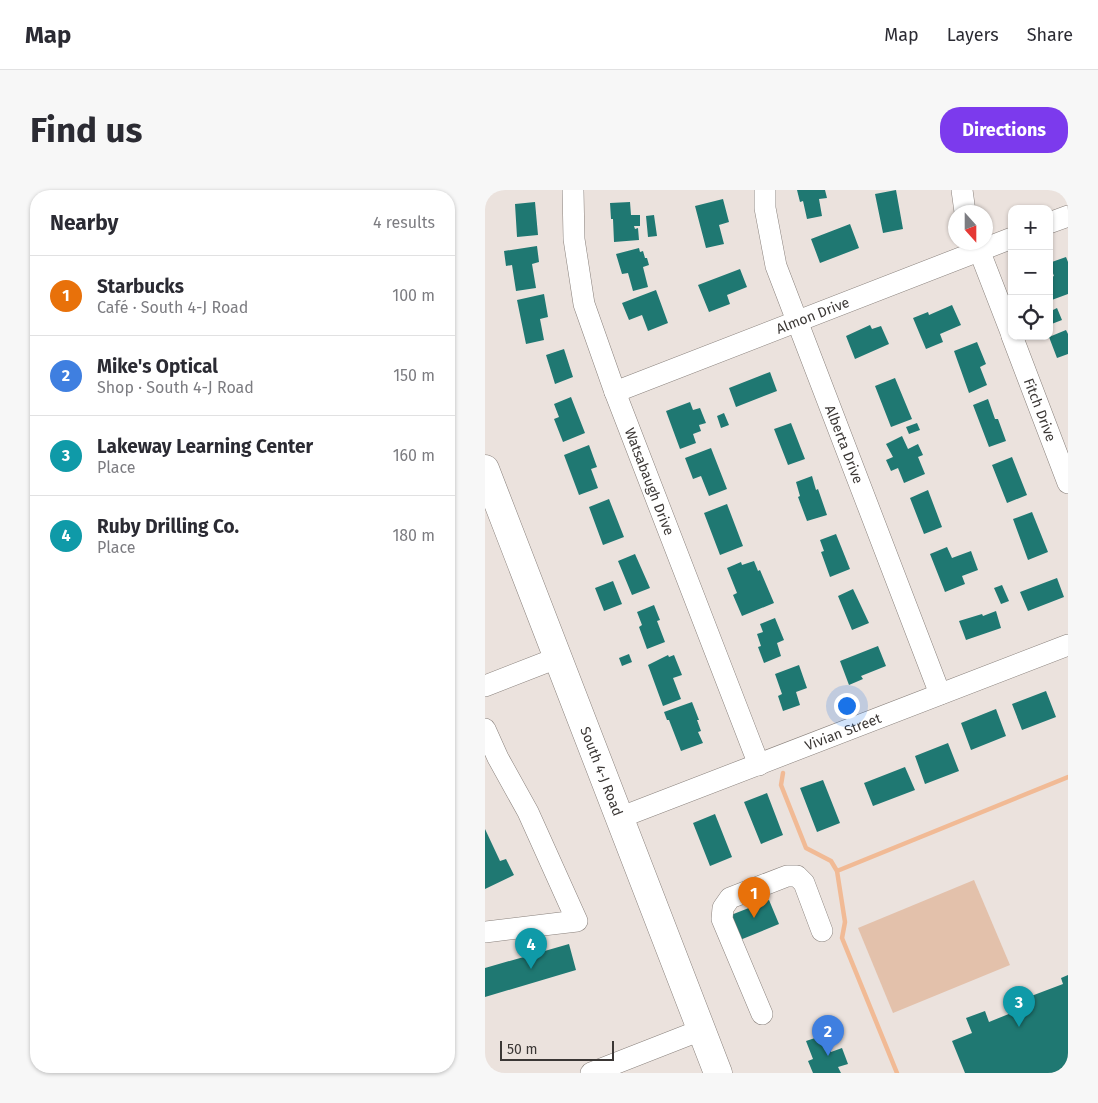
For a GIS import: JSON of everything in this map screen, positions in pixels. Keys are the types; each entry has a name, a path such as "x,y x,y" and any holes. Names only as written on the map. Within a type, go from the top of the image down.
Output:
{"main road":[{"name":"South 4-J Road","path":"485,469 718,1073"}],"street":[{"name":"Watsabaugh Drive","path":"573,190 574,239 584,304 615,392 759,765"},
{"name":"Alberta Drive","path":"765,190 765,208 777,266 940,694"},
{"path":"962,190 964,205"},
{"path":"1053,222 1068,216"},
{"name":"Almon Drive","path":"993,242 1008,239"},
{"name":"Almon Drive","path":"615,392 797,322 968,250"},
{"name":"Fitch Drive","path":"979,250 1008,326"},
{"name":"Fitch Drive","path":"1014,340 1060,436 1068,483"},
{"name":"Vivian Street","path":"619,818 1068,645"},
{"path":"485,686 557,658"},
{"path":"485,729 528,812 577,921 485,932"},
{"path":"762,1014 722,919 723,908 730,898 787,876 797,876 804,883 822,931"},
{"path":"591,1073 701,1030"}],"shaded area":[{"path":"974,880 1010,965 893,1013 858,928"}],"building":[{"path":"797,190 825,190 827,198 819,199 822,216 807,219 803,201 800,202"},
{"path":"896,190 903,229 883,233 875,194"},
{"path":"723,199 729,222 719,225 724,244 706,248 695,206"},
{"path":"535,202 538,235 517,237 515,204"},
{"path":"630,202 631,215 640,215 640,226 634,226 635,229 638,228 639,240 614,242 610,203"},
{"path":"654,215 657,236 648,237 646,216"},
{"path":"850,224 859,248 820,263 811,239"},
{"path":"537,246 539,262 532,264 536,288 516,291 512,265 506,266 504,251"},
{"path":"639,248 640,252 643,251 649,265 643,267 648,287 633,291 628,273 622,274 616,254"},
{"path":"1066,257 1068,262 1068,294 1053,300 1054,276 1053,262"},
{"path":"740,269 747,287 727,295 730,304 709,312 698,285"},
{"path":"656,290 668,323 648,331 642,315 629,320 622,303"},
{"path":"544,294 548,317 540,319 544,340 526,344 517,300"},
{"path":"952,305 961,325 940,334 943,342 926,349 913,318 928,312 929,315"},
{"path":"1057,308 1062,320 1053,323 1053,310"},
{"path":"870,325 872,329 881,326 889,344 855,359 846,336"},
{"path":"1066,330 1068,334 1068,354 1057,358 1050,340 1053,340 1053,335"},
{"path":"977,342 986,364 980,367 987,385 969,393 954,351"},
{"path":"564,349 573,377 555,384 546,355"},
{"path":"770,372 777,391 736,407 729,388"},
{"path":"895,378 912,419 891,427 875,386"},
{"path":"571,397 585,433 563,442 554,419 559,417 554,404"},
{"path":"988,399 1006,441 989,447 973,405"},
{"path":"690,402 693,410 700,408 706,423 699,425 701,431 693,434 696,443 680,449 666,411"},
{"path":"724,413 729,425 721,428 717,416"},
{"path":"791,423 805,459 788,465 774,429"},
{"path":"917,423 920,430 909,434 906,427"},
{"path":"902,436 908,449 918,444 923,455 918,457 925,474 904,483 898,468 891,471 886,460 893,457 886,444"},
{"path":"589,445 597,467 591,469 598,488 579,495 564,455"},
{"path":"711,448 727,489 709,496 701,476 693,479 685,458"},
{"path":"1012,457 1027,495 1007,503 992,465"},
{"path":"812,476 827,515 807,521 798,497 800,496 796,482"},
{"path":"928,490 942,527 924,534 910,498"},
{"path":"609,499 624,537 603,545 589,507"},
{"path":"727,504 743,546 720,555 704,513"},
{"path":"1032,512 1048,552 1028,560 1013,519"},
{"path":"836,534 850,569 830,577 821,552 824,551 820,540"},
{"path":"947,547 952,558 971,551 978,570 962,576 965,584 945,592 930,554"},
{"path":"635,554 650,588 632,595 618,561"},
{"path":"754,561 758,571 760,570 774,603 742,616 733,595 737,593 727,568 741,562 742,565"},
{"path":"1057,578 1064,597 1028,611 1020,592"},
{"path":"613,581 622,604 604,611 595,588"},
{"path":"1002,585 1009,601 1001,604 994,588"},
{"path":"853,589 869,623 852,630 838,596"},
{"path":"654,605 660,620 657,621 665,642 647,649 639,627 642,625 637,612"},
{"path":"996,611 1001,628 966,640 959,621"},
{"path":"775,618 784,640 777,643 781,656 764,663 758,647 761,646 757,634 763,632 760,624"},
{"path":"878,646 886,666 861,676 863,679 849,685 840,661"},
{"path":"629,654 632,662 622,666 619,658"},
{"path":"668,655 669,657 674,655 682,675 673,678 681,699 663,706 648,665"},
{"path":"799,665 807,688 796,692 800,705 783,711 778,696 782,694 775,674"},
{"path":"1046,691 1056,717 1022,730 1012,704"},
{"path":"692,702 699,720 697,720 701,731 698,732 703,743 681,751 664,712"},
{"path":"996,709 1006,736 971,750 961,723"},
{"path":"948,743 959,771 925,784 915,756"},
{"path":"905,767 915,790 873,806 864,783"},
{"path":"823,780 840,823 817,832 800,788"},
{"path":"767,793 783,835 761,844 744,802"},
{"path":"715,814 732,857 710,866 693,823"},
{"path":"485,829 500,861 506,859 514,875 485,889"},
{"path":"769,900 779,924 740,940 731,915"},
{"path":"569,944 576,970 485,997 485,968"},
{"path":"1068,975 1068,1073 965,1073 952,1041 972,1033 966,1018 985,1011 989,1022 1021,1009 1018,1001 1063,984 1061,978"},
{"path":"824,1035 831,1052 842,1048 848,1064 838,1067 841,1073 813,1073 808,1061 813,1059 806,1041"}],"waterway":[{"path":"783,773 781,785 806,848 831,861 837,871"},
{"path":"897,1073 842,938 845,922 837,871 1068,777"}],"place":[{"name":"Starbucks","path":"754,918"},
{"name":"Ruby Drilling Co.","path":"531,969"},
{"name":"Lakeway Learning Center","path":"1019,1027"},
{"name":"Mike's Optical","path":"828,1056"}]}
